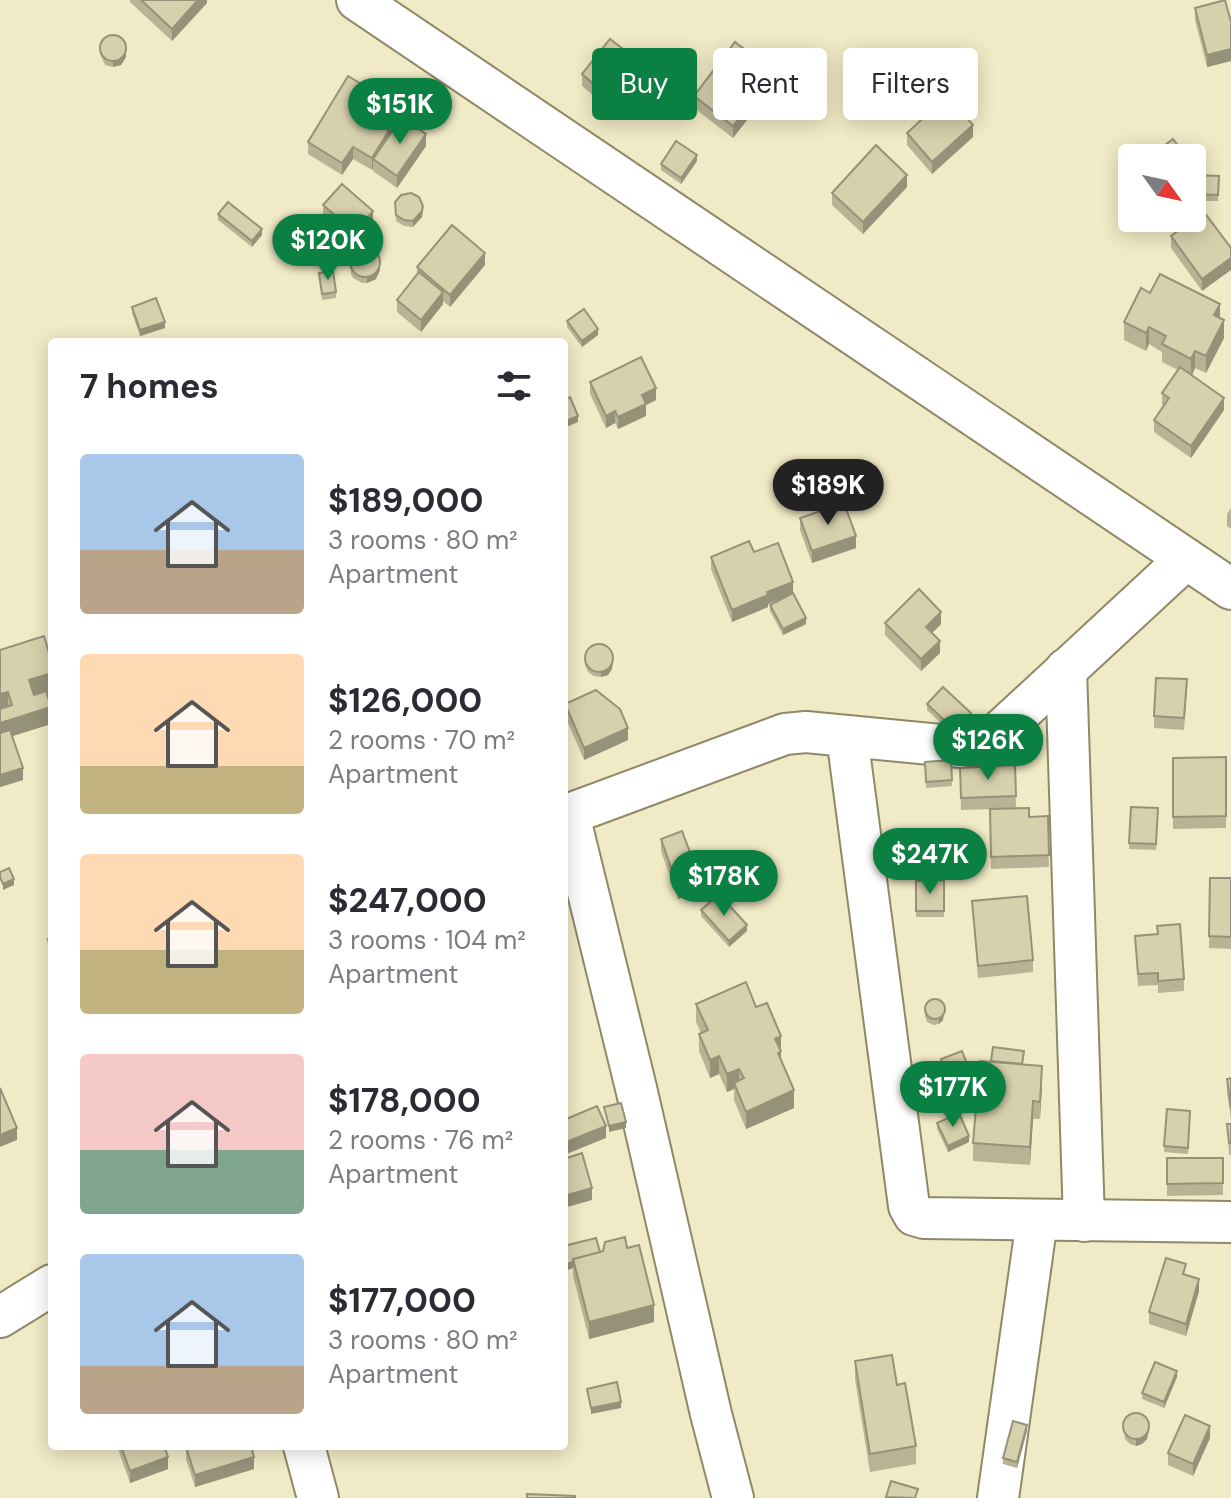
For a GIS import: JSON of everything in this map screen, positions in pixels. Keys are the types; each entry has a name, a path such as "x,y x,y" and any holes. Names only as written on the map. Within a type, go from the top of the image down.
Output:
{"street":[{"path":"357,0 1231,589"},
{"path":"568,815 785,734 806,732 961,747 982,742 997,734 1186,559"},
{"path":"1066,669 1084,1221"},
{"path":"847,736 909,1206 914,1215 924,1218 1231,1222"},
{"path":"568,824 636,1088 733,1498"},
{"path":"998,1498 1037,1220"},
{"path":"0,1317 48,1287"},
{"path":"305,1450 318,1498"}],"building":[{"path":"141,0 198,0 172,29"},
{"path":"1225,0 1231,22 1231,49 1207,55 1195,8"},
{"path":"113,35 122,39 126,48 122,57 113,61 104,57 100,48 104,39"},
{"path":"610,39 622,48 603,48"},
{"path":"592,62 592,82 582,74"},
{"path":"713,71 713,111 697,98 697,92"},
{"path":"348,76 383,97 380,103 399,114 372,158 353,147 342,163 308,142"},
{"path":"402,117 426,134 397,176 373,159"},
{"path":"921,120 969,120 973,125 932,162 907,133"},
{"path":"676,141 697,155 681,178 661,164"},
{"path":"876,145 907,175 863,222 832,193"},
{"path":"1206,176 1219,176 1218,195 1206,195"},
{"path":"342,184 373,211 345,243 333,233 343,222 323,205"},
{"path":"411,193 419,197 423,206 413,221 396,215 395,202 401,195"},
{"path":"228,202 262,229 252,241 218,214"},
{"path":"1206,215 1231,248 1231,258 1202,279 1171,236 1176,232 1206,232"},
{"path":"452,225 485,253 450,295 417,267"},
{"path":"365,247 376,251 380,262 376,273 365,277 354,273 350,262 354,251"},
{"path":"333,271 336,292 322,294 319,273"},
{"path":"419,272 443,292 421,320 397,300"},
{"path":"1160,274 1220,304 1214,315 1224,320 1206,356 1195,351 1191,359 1162,344 1166,336 1149,327 1146,333 1124,322 1141,288 1150,293"},
{"path":"156,298 165,322 140,330 132,307"},
{"path":"584,309 598,329 582,341 567,321"},
{"path":"641,357 656,388 642,395 646,404 618,417 615,411 606,416 590,382"},
{"path":"1180,367 1224,398 1191,446 1154,420 1169,398 1162,393"},
{"path":"568,398 578,416 568,420"},
{"path":"844,503 856,536 812,551 800,518"},
{"path":"749,541 754,552 778,543 793,582 732,610 711,557"},
{"path":"919,589 941,612 926,627 940,641 921,659 885,623"},
{"path":"793,593 806,618 783,629 770,605"},
{"path":"44,636 48,650 48,674 29,680 34,695 46,691 48,708 0,723 0,709 12,705 8,692 0,694 0,650"},
{"path":"599,644 609,648 613,658 609,668 599,672 589,668 585,658 589,648"},
{"path":"1156,678 1187,679 1184,718 1154,716"},
{"path":"943,687 971,713 955,730 927,704"},
{"path":"596,690 620,709 628,728 584,748 568,711 568,703"},
{"path":"10,730 23,768 0,775 0,733"},
{"path":"1226,757 1226,816 1173,817 1173,758"},
{"path":"951,760 952,780 926,782 925,762"},
{"path":"1015,765 1016,796 961,798 960,768"},
{"path":"1131,807 1158,808 1156,844 1129,843"},
{"path":"1029,808 1029,817 1048,816 1049,855 991,857 990,809"},
{"path":"682,831 700,879 678,887 661,839"},
{"path":"962,845 963,870 946,871 945,846"},
{"path":"9,868 14,879 3,884 0,872"},
{"path":"1210,878 1231,878 1231,937 1209,936"},
{"path":"944,880 944,911 916,911 916,881"},
{"path":"719,894 747,925 729,941 701,910"},
{"path":"1027,896 1033,960 978,966 972,901"},
{"path":"1180,924 1184,979 1158,981 1158,973 1138,974 1135,936 1158,934 1157,926"},
{"path":"746,982 756,1007 767,1003 781,1036 775,1039 781,1051 778,1053 794,1090 746,1112 734,1083 744,1078 739,1069 727,1074 719,1056 710,1060 699,1034 708,1030 696,1004"},
{"path":"935,999 942,1002 945,1009 942,1016 935,1019 928,1016 925,1009 928,1002"},
{"path":"993,1047 1024,1051 1022,1064 991,1061"},
{"path":"962,1051 970,1072 949,1080 941,1059"},
{"path":"980,1061 1042,1066 1040,1102 1033,1101 1030,1147 973,1143"},
{"path":"1231,1078 1231,1108 1227,1079"},
{"path":"0,1088 17,1128 0,1135"},
{"path":"621,1103 626,1122 609,1126 604,1107"},
{"path":"597,1106 606,1126 568,1141 568,1118"},
{"path":"1167,1109 1190,1111 1188,1148 1164,1146"},
{"path":"959,1113 969,1136 948,1146 937,1123"},
{"path":"1227,1124 1231,1124 1231,1143 1229,1143"},
{"path":"582,1153 592,1188 568,1195 568,1158"},
{"path":"1167,1158 1223,1158 1223,1183 1167,1184"},
{"path":"625,1237 627,1248 639,1245 654,1305 589,1322 573,1259 603,1251 605,1242"},
{"path":"596,1238 600,1252 573,1259 568,1264 568,1245"},
{"path":"1166,1258 1186,1264 1183,1274 1199,1279 1186,1324 1149,1312"},
{"path":"892,1355 897,1385 905,1383 916,1446 870,1454 855,1361"},
{"path":"1155,1362 1177,1371 1164,1402 1142,1393"},
{"path":"617,1382 621,1402 591,1408 587,1389"},
{"path":"1136,1413 1145,1417 1149,1426 1145,1435 1136,1439 1127,1435 1123,1426 1127,1417"},
{"path":"1185,1415 1210,1426 1193,1464 1168,1453"},
{"path":"1013,1421 1027,1425 1017,1462 1003,1458"},
{"path":"122,1450 165,1450 168,1457 130,1471"},
{"path":"187,1450 252,1450 254,1457 195,1475"},
{"path":"891,1481 918,1489 915,1498 886,1497"},
{"path":"527,1494 575,1496 575,1498 527,1498"}]}
